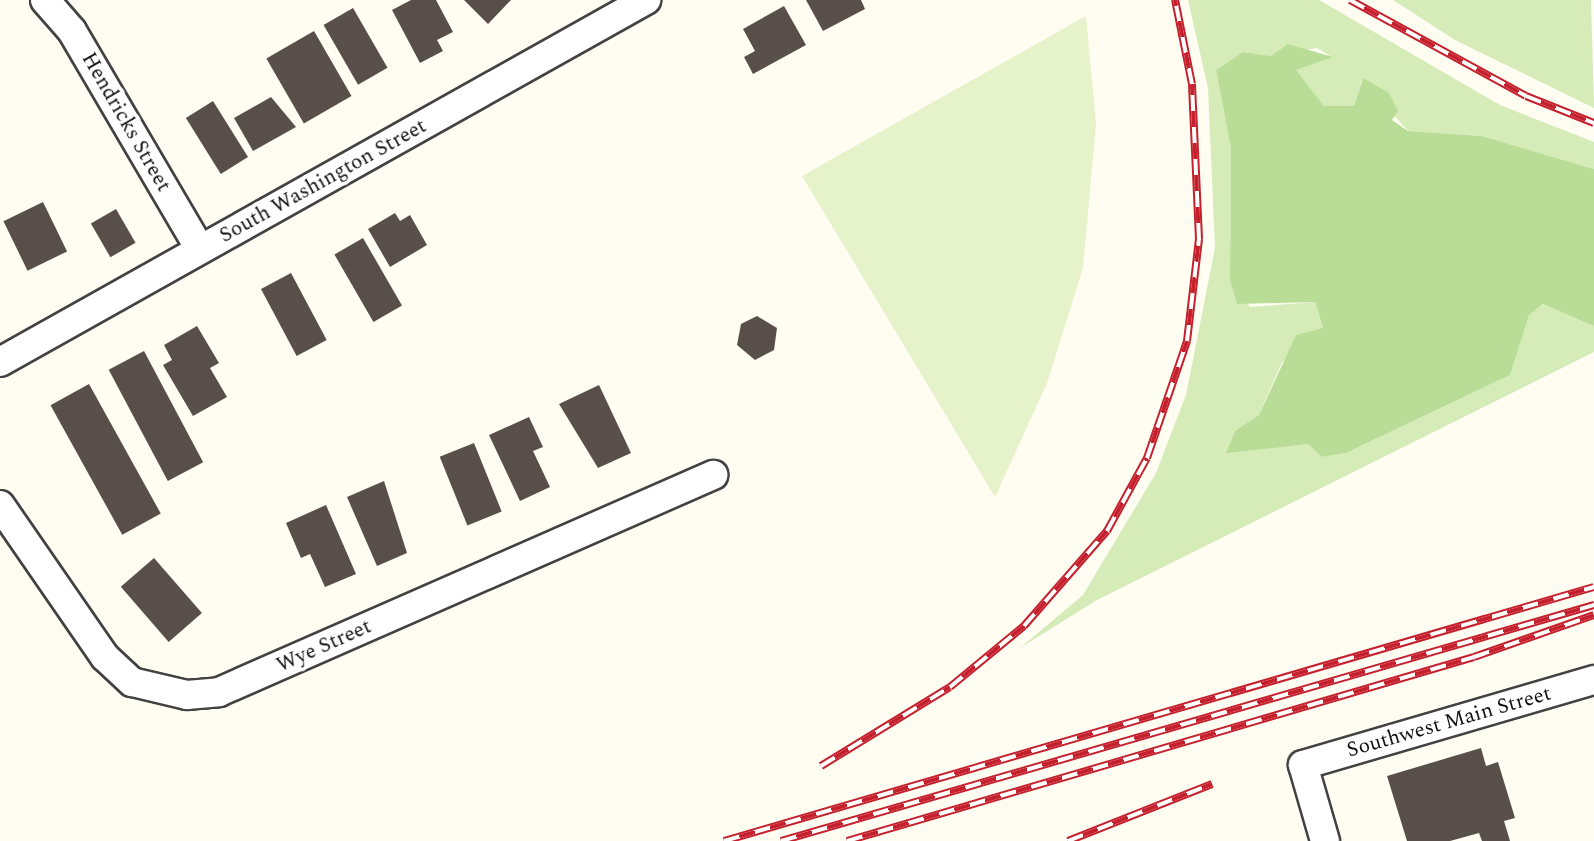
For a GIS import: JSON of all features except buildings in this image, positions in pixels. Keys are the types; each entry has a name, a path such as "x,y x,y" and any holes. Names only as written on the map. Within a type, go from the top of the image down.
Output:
{"street":[{"name":"Hendricks Street","path":"45,0 72,31 200,249"},
{"name":"South Washington Street","path":"0,362 646,0"},
{"name":"Wye Street","path":"0,505 105,657 132,682 187,695 219,692 713,475"},
{"name":"Southwest Main Street","path":"1325,841 1303,765 1594,680"}],"green space":[{"path":"1188,0 1319,0 1500,105 1594,142 1594,169 1482,136 1408,131 1362,79 1354,106 1324,106 1295,70 1332,57 1317,48 1271,56 1243,52 1216,70 1231,149 1230,280 1250,307 1315,302 1323,328 1282,362 1259,415 1236,430 1254,449 1308,444 1322,457 1346,453 1510,375 1529,314 1544,304 1594,326 1594,352 1097,600 1020,648 1083,595 1156,473 1186,395 1215,248 1208,88"},
{"path":"1393,0 1591,0 1594,108 1455,40"},
{"path":"1086,16 1096,124 1083,268 1047,383 995,497 802,176"},
{"path":"1288,44 1333,57 1296,70 1324,106 1354,106 1363,78 1389,93 1398,111 1392,120 1408,131 1482,136 1594,169 1594,326 1543,304 1529,315 1510,375 1346,453 1322,457 1308,444 1226,453 1236,430 1259,415 1296,335 1323,328 1315,302 1237,304 1230,280 1231,149 1216,70 1243,52 1271,56"}],"railway":[{"path":"821,766 950,687 1024,626 1107,531 1147,458 1187,341 1199,239 1192,84 1175,0"},
{"path":"1350,0 1526,96 1594,123"},
{"path":"724,841 1594,587"},
{"path":"781,841 1594,605"},
{"path":"847,841 1474,657 1594,615"},
{"path":"1068,841 1212,784"}]}
